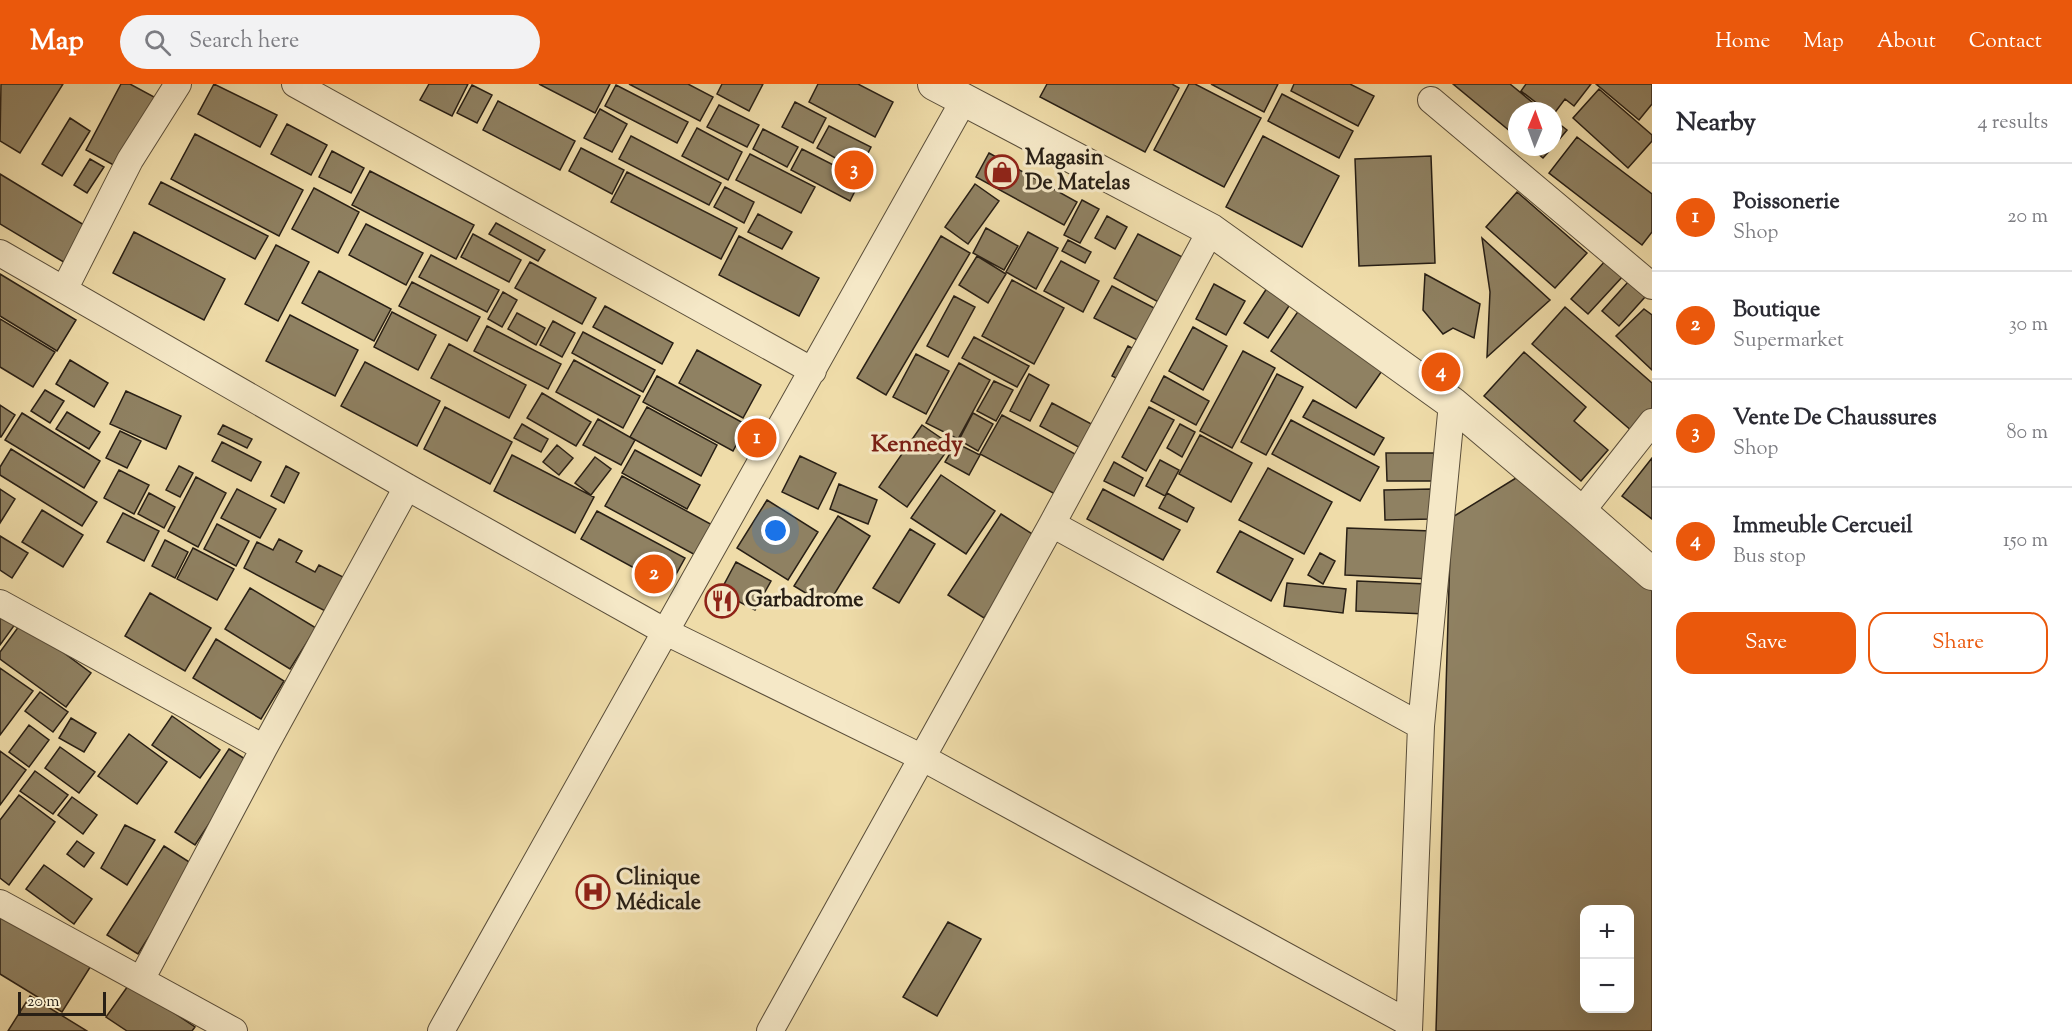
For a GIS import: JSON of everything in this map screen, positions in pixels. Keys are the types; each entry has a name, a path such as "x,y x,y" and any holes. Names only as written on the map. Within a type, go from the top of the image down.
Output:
{"street":[{"path":"64,290 130,160 178,84"},
{"path":"295,84 813,371"},
{"path":"934,84 1211,230 1452,403 1652,574"},
{"path":"441,1031 964,100"},
{"path":"1431,100 1652,286"},
{"path":"770,1031 923,759 1211,230"},
{"path":"0,254 666,632 923,759 1409,1027 1420,726 1452,403"},
{"path":"1581,512 1652,422"},
{"path":"141,980 264,748 407,487"},
{"path":"1052,524 1420,726"},
{"path":"0,603 264,748"},
{"path":"0,903 234,1031"}],"building":[{"path":"1,84 63,84 20,153 0,141"},
{"path":"121,84 130,84 156,98 119,168 86,150"},
{"path":"214,84 277,115 260,147 198,114"},
{"path":"429,84 468,84 452,116 420,100"},
{"path":"539,84 610,84 595,113"},
{"path":"629,84 688,84 713,97 700,121"},
{"path":"722,84 763,84 749,111 717,94"},
{"path":"818,84 858,84 893,102 875,137 809,102"},
{"path":"1047,84 1172,84 1179,88 1145,152 1040,97"},
{"path":"1189,84 1195,84 1261,118 1224,187 1154,150"},
{"path":"1211,84 1278,84 1264,112"},
{"path":"1294,84 1350,84 1374,96 1358,126 1291,91"},
{"path":"1453,84 1510,84 1532,102 1508,102 1508,130"},
{"path":"1526,84 1591,84 1574,106 1565,99 1562,103 1535,102 1521,91"},
{"path":"1596,84 1652,84 1652,104 1639,120"},
{"path":"472,85 492,95 477,123 457,113"},
{"path":"616,85 688,122 677,143 605,106"},
{"path":"1599,89 1652,135 1652,141 1628,168 1573,118"},
{"path":"1282,94 1353,131 1339,158 1268,121"},
{"path":"498,101 575,141 560,170 483,130"},
{"path":"795,102 826,118 813,143 782,127"},
{"path":"719,105 759,125 747,147 707,127"},
{"path":"600,109 627,124 612,152 584,138"},
{"path":"70,118 90,131 62,176 42,164"},
{"path":"287,124 327,145 311,175 271,154"},
{"path":"829,126 871,147 859,171 817,148"},
{"path":"1562,126 1567,130 1562,136"},
{"path":"697,128 742,152 728,180 682,156"},
{"path":"763,129 798,147 787,167 753,149"},
{"path":"195,134 303,190 279,236 171,179"},
{"path":"631,136 721,183 709,205 619,159"},
{"path":"1263,136 1339,176 1302,247 1226,207"},
{"path":"1577,137 1652,194 1652,232 1642,245 1549,173"},
{"path":"581,148 624,170 612,194 569,171"},
{"path":"802,149 861,179 850,201 791,170"},
{"path":"332,151 364,168 351,193 319,177"},
{"path":"989,153 1077,202 1064,225 976,177"},
{"path":"750,154 815,187 801,213 736,180"},
{"path":"1431,156 1435,263 1359,266 1355,159"},
{"path":"90,159 104,167 87,193 74,185"},
{"path":"370,171 474,225 456,259 352,205"},
{"path":"627,172 737,228 721,259 611,202"},
{"path":"0,174 89,228 67,264 0,224"},
{"path":"161,182 268,236 255,259 149,204"},
{"path":"975,184 999,201 968,244 945,227"},
{"path":"725,187 754,202 744,223 714,207"},
{"path":"314,188 359,212 338,253 292,229"},
{"path":"1517,192 1587,253 1555,288 1486,227"},
{"path":"1082,200 1099,209 1080,243 1064,235"},
{"path":"758,214 792,232 782,249 748,232"},
{"path":"1107,216 1127,227 1115,249 1095,238"},
{"path":"496,223 545,250 538,261 489,234"},
{"path":"366,224 423,253 406,285 349,255"},
{"path":"986,228 1018,246 1004,270 973,253"},
{"path":"134,232 225,279 204,320 113,273"},
{"path":"1028,232 1058,248 1036,289 1006,272"},
{"path":"473,234 521,260 509,282 461,257"},
{"path":"1138,234 1186,259 1162,304 1114,278"},
{"path":"739,236 819,278 799,316 719,275"},
{"path":"941,236 970,253 886,395 857,378"},
{"path":"1482,238 1550,300 1487,357 1490,292"},
{"path":"1068,240 1091,252 1085,263 1062,251"},
{"path":"276,245 309,262 278,321 245,304"},
{"path":"431,255 499,290 487,312 419,277"},
{"path":"977,256 1006,274 988,303 959,285"},
{"path":"1606,260 1624,275 1588,314 1571,299"},
{"path":"1061,261 1099,281 1083,312 1044,291"},
{"path":"530,262 596,298 582,324 515,288"},
{"path":"319,271 391,309 374,341 302,303"},
{"path":"0,274 76,320 57,351 0,316"},
{"path":"1425,274 1480,304 1474,338 1453,328 1443,334 1423,310"},
{"path":"1012,280 1064,308 1034,364 982,336"},
{"path":"412,282 480,317 467,341 399,306"},
{"path":"1628,282 1645,297 1619,326 1602,311"},
{"path":"1214,284 1245,301 1226,335 1196,319"},
{"path":"1269,285 1293,300 1268,338 1244,323"},
{"path":"1112,286 1160,311 1143,343 1094,318"},
{"path":"503,292 517,300 502,327 488,319"},
{"path":"954,296 975,307 948,357 927,346"},
{"path":"605,306 673,343 662,364 593,327"},
{"path":"1565,307 1652,383 1652,411 1633,432 1532,344"},
{"path":"1644,309 1652,315 1652,370 1616,336"},
{"path":"1299,310 1384,368 1356,408 1271,351"},
{"path":"392,312 436,335 418,370 374,347"},
{"path":"517,313 545,328 536,345 508,329"},
{"path":"290,315 358,350 335,396 266,361"},
{"path":"0,319 55,352 33,387 0,367"},
{"path":"553,321 575,333 562,357 540,345"},
{"path":"487,326 561,364 548,389 474,351"},
{"path":"1193,327 1227,346 1203,390 1169,371"},
{"path":"583,332 655,370 643,392 572,353"},
{"path":"974,337 1029,366 1017,387 962,358"},
{"path":"449,344 526,385 509,418 431,378"},
{"path":"1128,346 1140,352 1124,382 1112,376"},
{"path":"697,350 761,385 743,418 679,383"},
{"path":"1243,351 1275,368 1232,448 1200,431"},
{"path":"1524,352 1586,407 1574,421 1608,450 1581,481 1484,396"},
{"path":"916,354 949,371 926,414 893,397"},
{"path":"70,360 108,383 94,407 56,384"},
{"path":"574,360 640,396 623,428 556,392"},
{"path":"365,362 440,401 417,446 341,406"},
{"path":"959,363 990,380 958,439 926,423"},
{"path":"1029,374 1049,385 1030,421 1010,411"},
{"path":"1277,374 1303,387 1266,455 1241,442"},
{"path":"657,376 747,425 733,451 643,402"},
{"path":"1164,376 1209,401 1196,425 1151,401"},
{"path":"994,381 1013,390 996,421 977,411"},
{"path":"45,390 64,401 50,423 31,411"},
{"path":"126,391 181,416 166,449 110,424"},
{"path":"542,393 591,422 576,446 527,418"},
{"path":"1313,400 1384,438 1374,455 1303,417"},
{"path":"1052,403 1097,427 1084,450 1040,426"},
{"path":"0,405 15,415 1,437 0,437"},
{"path":"445,407 512,442 490,484 424,449"},
{"path":"647,407 717,445 701,476 630,437"},
{"path":"1149,407 1174,420 1146,471 1122,457"},
{"path":"67,412 100,432 89,449 56,429"},
{"path":"22,413 100,461 84,488 5,440"},
{"path":"973,413 993,424 978,451 959,440"},
{"path":"1002,415 1077,455 1055,494 980,454"},
{"path":"598,419 635,440 621,465 583,445"},
{"path":"1291,420 1379,467 1360,501 1272,454"},
{"path":"522,424 548,439 541,452 514,438"},
{"path":"1180,424 1195,432 1182,457 1167,448"},
{"path":"223,425 252,439 247,448 218,434"},
{"path":"922,425 951,445 907,507 879,487"},
{"path":"120,431 141,441 127,468 106,458"},
{"path":"1200,435 1252,463 1231,502 1179,474"},
{"path":"222,442 261,462 251,481 212,461"},
{"path":"956,443 980,455 969,475 945,462"},
{"path":"557,445 573,458 559,475 543,462"},
{"path":"11,449 97,502 82,526 0,475 0,467"},
{"path":"635,450 700,485 687,509 622,473"},
{"path":"1386,453 1435,453 1435,481 1387,481"},
{"path":"512,455 594,497 575,533 494,491"},
{"path":"800,456 836,473 818,509 782,492"},
{"path":"595,457 611,469 591,495 575,483"},
{"path":"1652,458 1652,519 1622,496"},
{"path":"1160,460 1179,470 1165,496 1146,486"},
{"path":"1114,462 1143,478 1134,496 1104,481"},
{"path":"179,466 193,473 180,497 166,490"},
{"path":"286,466 299,473 284,503 271,496"},
{"path":"1268,468 1332,502 1304,554 1239,520"},
{"path":"119,470 149,485 134,514 104,498"},
{"path":"941,475 995,511 966,554 911,518"},
{"path":"622,476 716,527 699,557 605,506"},
{"path":"196,477 226,493 198,547 168,531"},
{"path":"1516,478 1652,591 1652,1031 1436,1031 1451,518"},
{"path":"839,484 877,500 868,524 830,509"},
{"path":"0,489 15,499 0,523"},
{"path":"237,489 276,509 260,538 221,518"},
{"path":"1103,489 1180,530 1163,560 1087,519"},
{"path":"1432,489 1432,519 1385,520 1384,490"},
{"path":"149,493 175,507 164,528 138,514"},
{"path":"1167,493 1194,508 1187,522 1159,508"},
{"path":"767,500 818,532 788,580 737,548"},
{"path":"42,510 83,535 63,567 22,542"},
{"path":"597,511 685,558 669,587 581,539"},
{"path":"123,513 159,531 144,561 107,542"},
{"path":"1001,514 1037,537 984,618 948,595"},
{"path":"838,516 870,536 827,606 794,586"},
{"path":"217,524 249,541 236,566 204,549"},
{"path":"1347,528 1432,531 1430,579 1345,575"},
{"path":"910,529 935,544 899,603 873,588"},
{"path":"1240,531 1293,559 1271,601 1217,572"},
{"path":"0,536 28,553 12,578 0,570"},
{"path":"279,539 302,551 296,562 315,572 319,565 347,579 329,613 244,568 257,542 273,550"},
{"path":"165,540 188,552 175,578 152,566"},
{"path":"193,548 234,569 217,600 177,579"},
{"path":"1320,553 1335,561 1323,584 1308,575"},
{"path":"736,562 771,581 755,610 720,592"},
{"path":"1357,581 1427,584 1426,614 1356,611"},
{"path":"1287,583 1346,589 1343,613 1284,606"},
{"path":"250,588 316,628 290,669 225,629"},
{"path":"150,593 211,628 185,671 125,636"},
{"path":"0,611 16,623 0,645"},
{"path":"22,622 91,673 66,707 0,659 0,652"},
{"path":"216,639 284,681 261,719 193,678"},
{"path":"0,668 33,691 0,735"},
{"path":"40,692 68,712 53,732 25,711"},
{"path":"172,716 220,750 200,778 152,745"},
{"path":"71,718 96,733 84,752 59,738"},
{"path":"29,725 49,740 29,767 9,752"},
{"path":"129,734 167,762 137,804 98,776"},
{"path":"60,747 95,772 79,793 45,768"},
{"path":"229,749 250,762 195,845 175,832"},
{"path":"0,751 26,770 0,805"},
{"path":"35,771 68,795 53,814 20,791"},
{"path":"19,795 55,822 9,885 0,878 0,820"},
{"path":"72,797 97,815 83,834 58,815"},
{"path":"125,825 155,840 127,885 101,868"},
{"path":"77,841 94,853 84,867 67,854"},
{"path":"164,846 194,865 138,954 107,935"},
{"path":"44,865 92,899 74,924 26,889"},
{"path":"0,904 94,961 62,1012 0,974"},
{"path":"948,922 981,939 937,1016 903,997"},
{"path":"130,983 195,1027 192,1031 127,1031 106,1017"},
{"path":"30,996 87,1031 8,1031"}],"place":[{"name":"Vente De Chaussures","path":"854,170"},
{"name":"Magasin De Matelas","path":"1002,172"},
{"name":"Immeuble Cercueil","path":"1441,372"},
{"name":"Poissonerie","path":"757,438"},
{"name":"Boutique","path":"654,574"},
{"name":"Garbadrome","path":"722,601"},
{"name":"Clinique Médicale","path":"593,892"}],"district":[{"name":"Kennedy","path":"917,445"}]}
